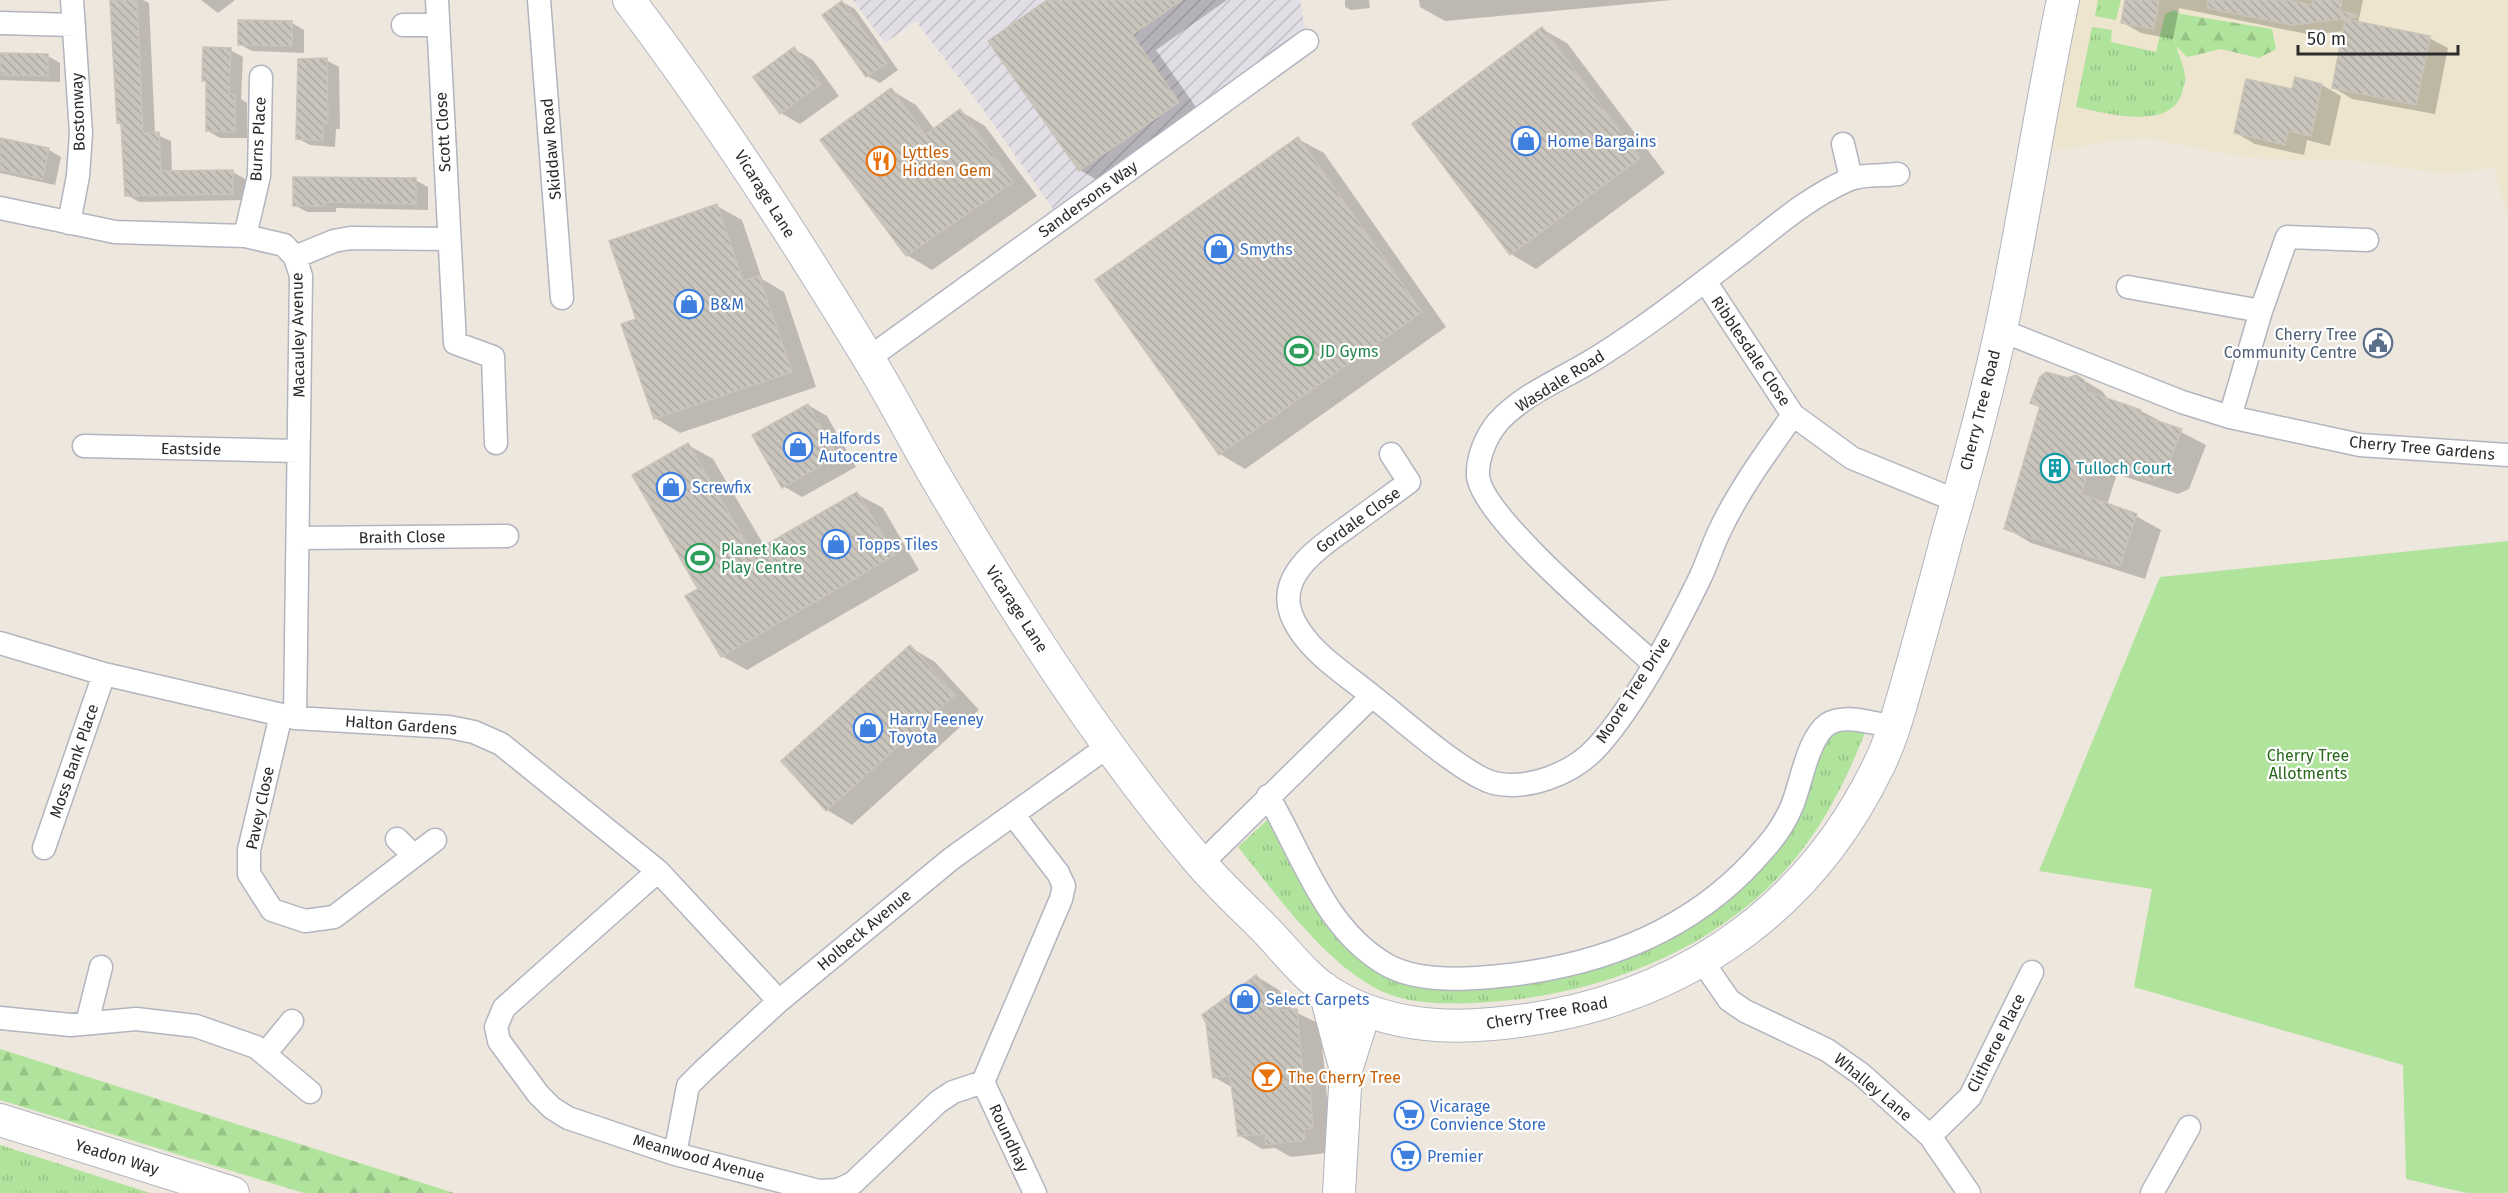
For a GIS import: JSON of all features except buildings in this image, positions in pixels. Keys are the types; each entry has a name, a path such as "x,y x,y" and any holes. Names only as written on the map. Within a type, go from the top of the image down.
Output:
{"street":[{"name":"Bostonway","path":"69,223 78,176 81,133 72,0"},
{"name":"Scott Close","path":"437,0 454,342 493,357 496,443"},
{"name":"Skiddaw Road","path":"539,0 562,298"},
{"name":"Vicarage Lane","path":"629,0 728,136 869,358 997,579 1107,747 1201,864 1324,988 1365,1010"},
{"name":"Cherry Tree Road","path":"2043,0 2045,88"},
{"name":"Cherry Tree Road","path":"1365,1010 1424,1025 1460,1027 1510,1023 1598,1006 1634,995 1702,961 1762,918 1815,864 1861,798 1879,766 1894,727 1958,501 2000,330 2063,0"},
{"path":"0,23 74,25"},
{"path":"403,25 438,25"},
{"name":"Sandersons Way","path":"869,358 1307,41"},
{"name":"Burns Place","path":"245,236 259,176 261,77"},
{"path":"1843,144 1851,178"},
{"name":"Wasdale Road","path":"1653,663 1501,520 1482,490 1478,465 1485,444 1498,423 1519,404 1602,355 1704,281 1808,201 1851,178 1898,174"},
{"name":"Macauley Avenue","path":"0,207 69,223 143,234 245,236 284,245 295,257 301,276 298,538 288,717"},
{"path":"2230,417 2261,311 2287,237 2367,240"},
{"path":"295,257 334,241 350,238 448,239"},
{"name":"Ribblesdale Close","path":"1704,281 1793,415 1851,458 1958,501"},
{"path":"2128,287 2261,311"},
{"name":"Cherry Tree Gardens","path":"2000,330 2182,402 2230,417 2360,445 2508,455"},
{"name":"Moore Tree Drive","path":"1372,696 1474,776 1495,783 1529,783 1552,776 1595,749 1653,663 1700,579 1720,530 1744,484 1793,415"},
{"name":"Eastside","path":"84,446 298,451"},
{"name":"Gordale Close","path":"1372,696 1318,652 1299,631 1288,604 1295,574 1310,554 1409,482 1391,454"},
{"name":"Braith Close","path":"298,538 507,536"},
{"name":"Halton Gardens","path":"0,643 104,674 288,717 449,727 474,732 501,744 658,871 779,1001"},
{"name":"Moss Bank Place","path":"45,848 104,674"},
{"path":"1201,864 1372,696"},
{"name":"Pavey Close","path":"288,717 249,850 249,874 272,910 305,921 334,917 435,840"},
{"path":"1268,796 1326,907 1360,944 1388,965 1422,975 1448,978 1524,974 1571,966 1616,952 1659,933 1703,905 1736,879 1767,847 1791,807 1814,744 1827,724 1839,719 1894,727"},
{"name":"Holbeck Avenue","path":"675,1154 688,1086 779,1001 951,859 1014,816 1107,747"},
{"path":"983,1082 1061,899 1064,886 1058,873 1014,816"},
{"path":"397,839 414,856"},
{"name":"Meanwood Avenue","path":"658,871 504,1008 496,1027 499,1041 552,1108 568,1118 675,1154 819,1191 838,1190 853,1183 938,1102 953,1092 983,1082"},
{"name":"Whalley Lane","path":"1702,961 1730,1000 1745,1011 1827,1050 1861,1074 1930,1136 1969,1193"},
{"path":"87,1023 101,967"},
{"name":"Clitheroe Place","path":"1930,1136 1970,1097 2032,972"},
{"path":"1324,988 1346,1070"},
{"path":"1339,1193 1346,1070 1365,1010"},
{"path":"0,1018 71,1025 136,1019 196,1026 256,1047 310,1092"},
{"path":"265,1054 292,1021"},
{"path":"1346,1070 1366,1047 1387,1034 1424,1025"},
{"name":"Roundhay","path":"983,1082 1035,1193"},
{"name":"Yeadon Way","path":"0,1120 233,1193"},
{"path":"2152,1193 2189,1127"}],"shaded area":[{"path":"853,0 1300,0 1307,41 1060,219 979,104 916,21 885,43"},
{"path":"2063,0 2508,0 2508,219 2494,168 2448,174 2354,161 2246,158 2146,138 2116,140 2032,155"}],"green space":[{"path":"2098,0 2121,0 2116,20 2095,16"},
{"path":"2174,10 2181,14 2175,40 2185,78 2177,103 2167,111 2153,116 2137,117 2076,107 2092,27 2112,30 2111,42 2156,52 2165,14"},
{"path":"2181,14 2272,29 2276,49 2259,58 2221,49 2187,57 2176,46 2174,28"},
{"name":"Cherry Tree Allotments","path":"2508,541 2508,1193 2467,1193 2406,1179 2403,1065 2134,987 2152,889 2039,871 2160,577"},
{"path":"1869,723 1844,781 1812,836 1785,871 1753,901 1718,928 1680,950 1639,969 1554,994 1511,1000 1445,1003 1411,1000 1381,991 1340,963 1321,946 1238,847 1277,811 1326,907 1374,955 1474,978 1659,933 1767,847 1819,733"},
{"path":"0,1049 454,1193 304,1193 0,1100"},
{"path":"0,1145 150,1193 0,1193"}],"place":[{"name":"Home Bargains","path":"1526,141"},
{"name":"Lyttles Hidden Gem","path":"881,161"},
{"name":"Smyths","path":"1219,249"},
{"name":"B&M","path":"689,304"},
{"name":"Cherry Tree Community Centre","path":"2378,343"},
{"name":"JD Gyms","path":"1299,351"},
{"name":"Halfords Autocentre","path":"798,447"},
{"name":"Tulloch Court","path":"2055,468"},
{"name":"Screwfix","path":"671,487"},
{"name":"Topps Tiles","path":"836,544"},
{"name":"Planet Kaos Play Centre","path":"700,558"},
{"name":"Harry Feeney Toyota","path":"868,728"},
{"name":"Select Carpets","path":"1245,999"},
{"name":"The Cherry Tree","path":"1267,1077"},
{"name":"Vicarage Convience Store","path":"1409,1115"},
{"name":"Premier","path":"1406,1156"}]}
